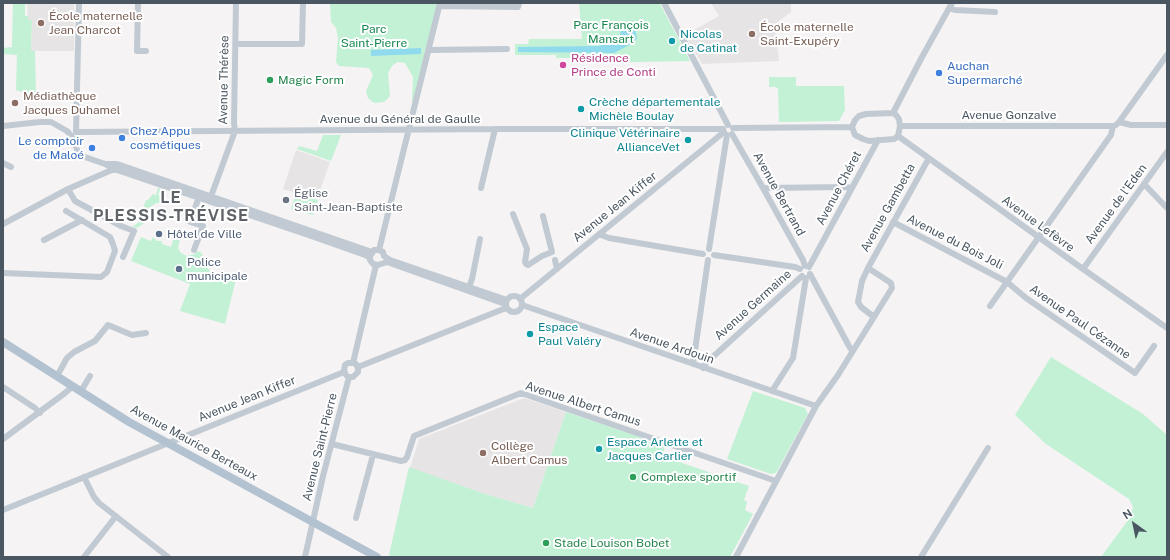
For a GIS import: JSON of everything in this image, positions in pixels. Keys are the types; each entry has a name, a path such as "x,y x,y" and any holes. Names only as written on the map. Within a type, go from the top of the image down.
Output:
{"main road":[{"name":"Avenue Maurice Berteaux","path":"3,342 129,422 377,557"}],"street":[{"path":"75,144 79,3"},
{"path":"138,3 137,51 146,52"},
{"name":"Avenue Thérèse","path":"210,199 235,131 236,3"},
{"path":"236,44 302,44 303,3"},
{"path":"92,178 105,164 116,164 314,237 365,255 371,255 379,250 408,130 430,50 440,4 518,7 519,3"},
{"name":"Avenue Bertrand","path":"664,3 728,130 763,188 803,260 804,267"},
{"path":"893,113 951,6 955,10 995,12"},
{"path":"79,17 137,18"},
{"path":"430,50 507,48"},
{"path":"990,306 1111,135 1116,124 1167,55"},
{"path":"893,113 899,119 900,126 898,136 894,139 878,140 866,140 855,135 852,127 855,120 859,116 866,114 893,113"},
{"path":"3,126 51,122 67,131 72,137 78,152 82,156 105,164 114,169 200,195"},
{"name":"Avenue Gonzalve","path":"900,126 1167,125"},
{"name":"Avenue du Général de Gaulle","path":"76,132 495,129 728,130 852,127"},
{"path":"481,188 495,129"},
{"path":"709,249 728,130"},
{"name":"Avenue Jean Kiffer","path":"521,302 557,269 599,234 728,130"},
{"path":"67,131 76,132"},
{"name":"Avenue Lefèvre","path":"898,136 1167,328"},
{"name":"Avenue Chéret","path":"804,267 851,189 878,140"},
{"name":"Avenue de l'Eden","path":"1083,269 1167,152"},
{"name":"Avenue Gambetta","path":"874,317 861,307 858,302 862,281 928,158"},
{"path":"3,162 11,167"},
{"path":"3,224 68,189 114,169"},
{"path":"1144,184 1167,208"},
{"path":"763,188 847,187 851,189"},
{"path":"68,189 75,201 120,226 134,231 123,257"},
{"path":"194,250 203,226 190,222 200,195"},
{"path":"3,273 101,277 107,272 114,251 110,237 66,211"},
{"path":"513,214 527,249 525,262 528,265 542,256 552,252 543,216"},
{"path":"44,240 82,220"},
{"name":"Avenue du Bois Joli","path":"893,222 1007,282"},
{"path":"599,234 609,238 703,254 708,260"},
{"path":"469,287 480,239"},
{"path":"703,254 706,249 709,249"},
{"path":"709,249 712,250 714,255"},
{"path":"379,250 383,252 384,256 390,260 469,287 506,304 510,311 515,312 519,310 521,302 518,297 510,296 506,304 355,365 348,363 344,368 347,375 353,377 358,372 355,365 379,264 384,256"},
{"path":"371,255 371,262 379,264 387,262 506,304"},
{"path":"714,255 804,267 811,270 806,276 793,358 772,391"},
{"path":"693,364 708,260 714,255"},
{"path":"555,260 557,269"},
{"path":"804,267 800,273 806,276 852,351"},
{"path":"736,557 816,406 838,375 892,288 891,283 868,268"},
{"name":"Avenue Germaine","path":"703,368 705,364 806,276"},
{"name":"Avenue Paul Cézanne","path":"1007,282 1026,298 1135,373 1154,346"},
{"name":"Avenue Ardouin","path":"521,302 703,368 816,406"},
{"path":"57,376 67,358 74,352 95,341 108,325 132,335 146,333"},
{"name":"Avenue Jean Kiffer","path":"3,510 168,443 347,375"},
{"name":"Avenue Saint-Pierre","path":"305,557 347,375"},
{"path":"81,391 90,376"},
{"path":"3,439 40,413 73,386"},
{"path":"3,387 36,408 40,413"},
{"name":"Avenue Albert Camus","path":"332,444 402,461 405,460 414,436 521,393 776,481"},
{"path":"921,557 988,448"},
{"path":"356,518 373,455"},
{"path":"84,477 94,497 99,503 168,557"},
{"path":"84,557 116,516"}],"shaded area":[{"path":"74,3 74,51 31,51 32,20 28,20 27,4"},
{"path":"711,3 791,3 791,12 775,24 779,61 702,64 685,35 719,16"},
{"path":"296,150 330,162 317,199 283,189"},
{"name":"Collège Albert Camus","path":"524,398 566,412 533,508 485,494 410,468 419,439"}],"green space":[{"path":"13,3 25,3 25,16 28,16 28,20 32,20 31,51 35,51 36,97 16,90 17,55 3,54 3,48 12,47"},
{"name":"Parc Saint-Pierre","path":"330,3 439,3 415,102 412,101 413,77 405,63 397,62 392,66 388,73 390,96 384,102 374,103 368,98 366,91 373,75 369,68 339,66 336,62 338,38 336,28 331,22"},
{"name":"Parc François Mansart","path":"579,3 660,4 690,61 582,63 582,58 556,58 556,55 515,55 515,44 528,44 529,39 582,39"},
{"path":"769,77 796,77 796,86 844,86 845,110 839,121 779,122 778,89 776,87 769,87"},
{"path":"323,135 341,135 331,161 297,149 299,146 317,151"},
{"path":"158,188 161,189 158,195 163,197 161,203 156,203 145,211 145,222 143,224 137,228 132,227 138,223 146,200 148,200 153,194 156,195"},
{"path":"296,193 318,200 313,215 291,209"},
{"path":"141,237 151,241 153,237 157,241 162,241 162,244 171,247 174,237 180,239 178,248 181,253 187,256 195,254 197,251 201,252 210,272 236,279 225,324 180,311 190,284 131,261"},
{"path":"1051,357 1143,414 1167,435 1167,557 1101,557 1131,516 1133,507 1129,499 1046,444 1015,415"},
{"path":"753,391 805,408 808,414 776,473 771,474 727,459"},
{"name":"Complexe sportif","path":"566,412 640,437 645,442 652,442 665,446 663,454 665,457 749,486 744,500 747,502 745,510 753,514 730,557 392,557 389,555 409,467 485,494 533,508"}],"water":[{"path":"630,26 635,29 637,38 633,43 614,53 518,52 518,47 599,46 615,41 620,36 621,28"},
{"path":"421,48 421,54 371,56 371,50"}],"place":[{"name":"École maternelle Jean Charcot","path":"41,23"},
{"name":"École maternelle Saint-Exupéry","path":"752,34"},
{"name":"Nicolas de Catinat","path":"672,41"},
{"name":"Résidence Prince de Conti","path":"563,65"},
{"name":"Auchan Supermarché","path":"939,73"},
{"name":"Magic Form","path":"270,80"},
{"name":"Médiathèque Jacques Duhamel","path":"15,103"},
{"name":"Crèche départementale Michèle Boulay","path":"581,109"},
{"name":"Chez Appu cosmétiques","path":"122,138"},
{"name":"Clinique Vétérinaire AllianceVet","path":"688,140"},
{"name":"Le comptoir de Maloé","path":"92,148"},
{"name":"Église Saint-Jean-Baptiste","path":"286,200"},
{"name":"Hôtel de Ville","path":"159,234"},
{"name":"Police municipale","path":"179,269"},
{"name":"Espace Paul Valéry","path":"530,334"},
{"name":"Espace Arlette et Jacques Carlier","path":"599,449"},
{"name":"Collège Albert Camus","path":"483,453"},
{"name":"Complexe sportif","path":"633,477"},
{"name":"Stade Louison Bobet","path":"546,543"}],"district":[{"name":"LE PLESSIS-TRÉVISE","path":"171,207"}]}
